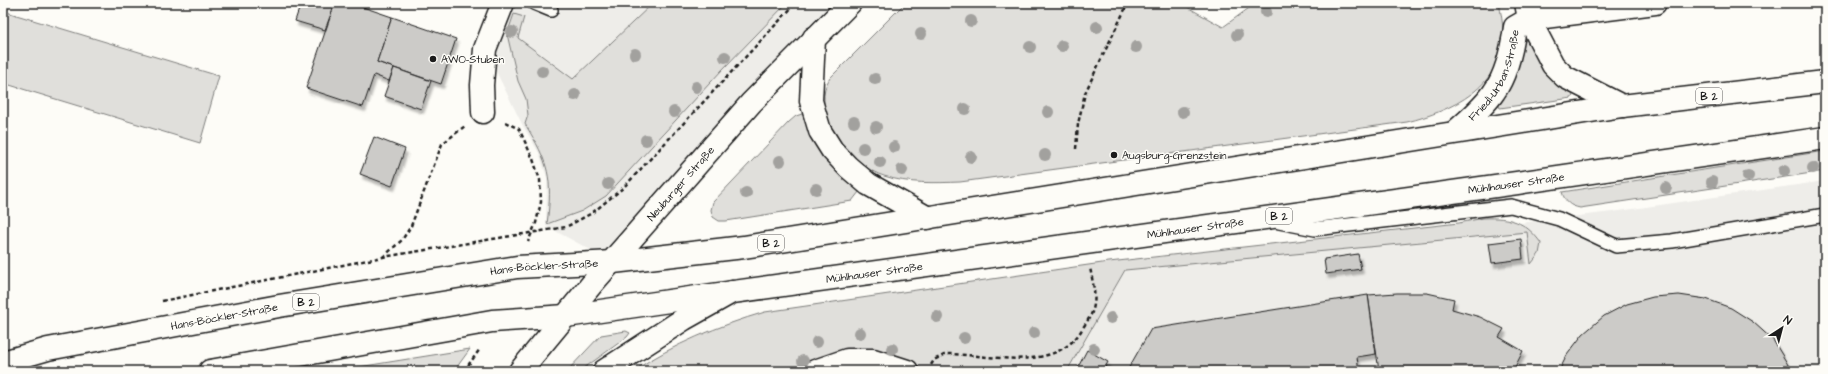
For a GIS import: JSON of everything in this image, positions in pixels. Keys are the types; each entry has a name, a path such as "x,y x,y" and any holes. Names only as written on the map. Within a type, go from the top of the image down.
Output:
{"main road":[{"path":"483,112 482,84 485,49 503,3"},
{"name":"Neuburger Straße","path":"520,371 751,103 850,3"},
{"name":"Friedl-Urban-Straße","path":"1455,132 1494,93 1503,76 1513,41 1515,28 1528,11 1655,3"},
{"name":"Friedl-Urban-Straße","path":"1528,11 1553,65 1565,77 1622,106"},
{"path":"814,38 811,101 820,131 838,156 868,184 928,218"},
{"name":"B 2","path":"613,262 744,247 1622,106 1825,82"},
{"name":"Mühlhauser Straße","path":"566,316 1525,182 1825,138"},
{"name":"Hans-Böckler-Straße","path":"3,362 48,349 264,309 517,267 613,262"},
{"path":"604,371 678,323 732,292"},
{"name":"B 2","path":"210,371 248,368 492,321 566,316"},
{"path":"815,371 847,360 873,360 907,371"}],"lane":[{"path":"534,3 552,10"},
{"path":"1263,218 1315,229 1511,206 1559,219 1616,246 1672,241 1825,215"}],"path":[{"path":"160,302 262,280 566,227 592,214 623,188 796,3"},
{"path":"1076,149 1078,124 1085,93 1128,3"},
{"path":"382,258 402,240 411,226 442,144 483,112 519,129 533,159 540,180 541,202 532,233"},
{"path":"928,371 934,360 946,354 1027,361 1054,356 1075,340 1093,309 1094,292 1090,264"}],"shaded area":[{"path":"503,3 850,3 613,262 546,226 547,178 539,153 523,126 485,49"},
{"path":"653,3 787,3 722,70 606,196 582,211 547,224 549,208 549,182 547,171 539,150 525,124 528,115 526,99 518,81 507,34 514,14 524,17 518,38 573,79"},
{"path":"905,3 1180,3 1223,27 1256,3 1499,3 1503,34 1501,53 1494,69 1472,94 1441,111 1407,122 960,182 941,183 893,179 873,171 861,163 840,142 832,129 824,102 825,89 830,78"},
{"path":"3,11 219,76 200,143 3,83"},
{"path":"1524,30 1545,71 1573,94 1572,98 1500,108 1498,104 1505,95 1514,78 1520,60"},
{"path":"802,114 806,116 859,188 859,192 852,201 726,221 719,221 713,217 711,210 713,202 789,122 796,116"},
{"path":"1825,151 1825,171 1580,208 1568,203 1562,192"},
{"path":"1825,181 1825,371 1067,371 1125,270 1612,212"},
{"path":"1483,218 1501,218 1523,225 1541,243 1539,254 1531,264 1527,232 1125,270 1067,371 928,371 899,360 896,371 633,371 680,344 730,323 765,312 1109,262 1459,223"},
{"path":"626,331 630,333 627,337 580,371 567,371 601,335"},
{"path":"470,349 454,371 339,371 340,370"}],"building":[{"path":"301,3 335,3 325,30 295,21"},
{"path":"335,3 351,3 392,17 377,62 394,68 389,81 374,75 363,107 306,88"},
{"path":"392,17 456,39 441,84 377,62"},
{"path":"394,68 431,81 421,109 384,96"},
{"path":"374,137 405,149 392,186 360,174"},
{"path":"1521,239 1523,259 1492,263 1489,243"},
{"path":"1358,254 1361,269 1326,274 1324,259"},
{"path":"1427,293 1454,299 1452,309 1480,317 1504,329 1499,337 1523,351 1513,371 1379,371 1368,295"},
{"path":"1368,295 1376,354 1357,357 1359,371 1127,371 1151,329"},
{"path":"1679,295 1706,299 1731,308 1753,322 1773,340 1791,371 1559,371 1567,355 1583,334 1604,316 1627,304 1653,297"},
{"path":"1087,350 1108,362 1103,371 1076,371"}],"place":[{"name":"AWO-Stuben","path":"433,59"},
{"name":"Augsburg-Grenzstein","path":"1114,155"}]}
